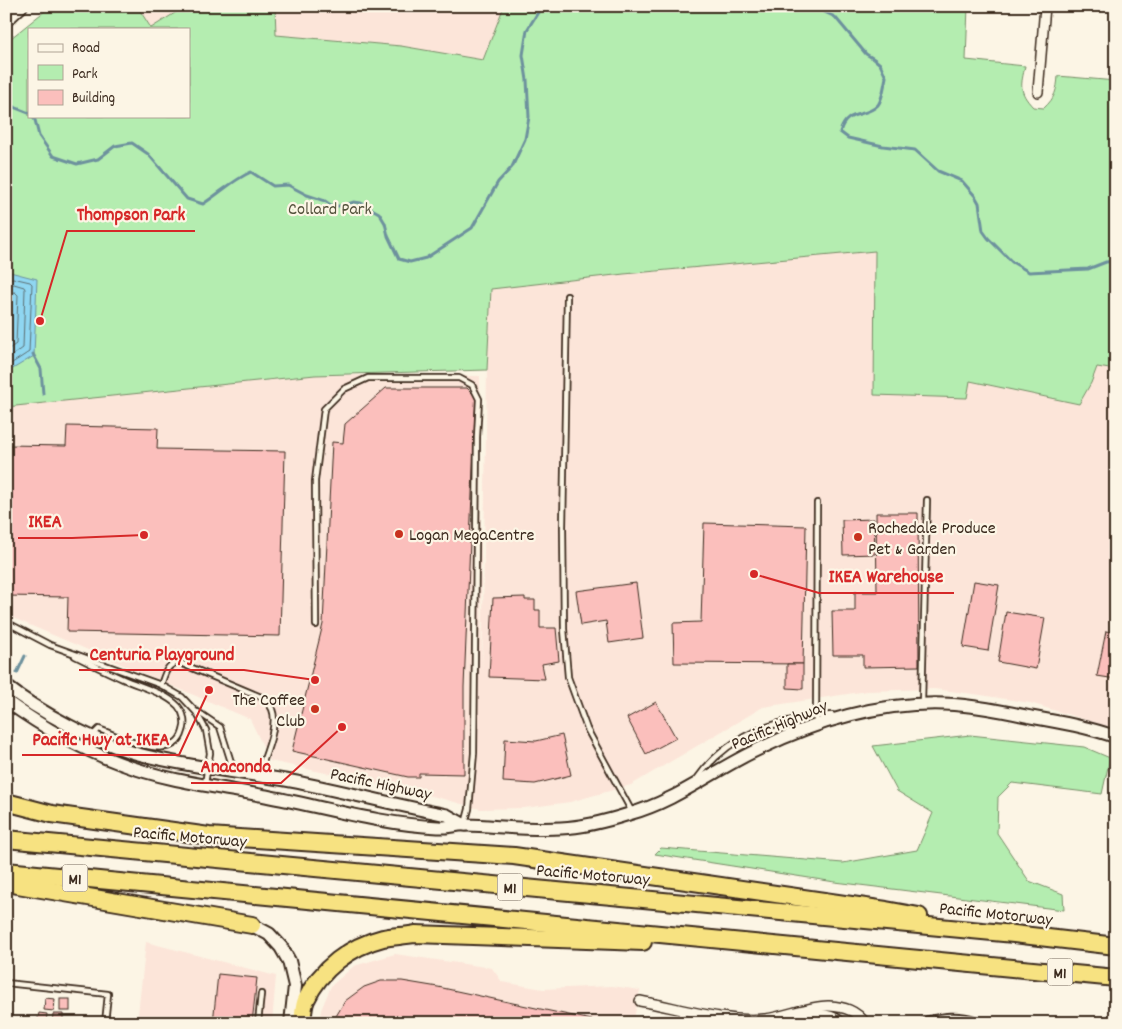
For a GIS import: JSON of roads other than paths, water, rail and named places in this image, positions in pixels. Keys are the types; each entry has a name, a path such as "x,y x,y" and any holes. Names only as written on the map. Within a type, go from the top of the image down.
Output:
{"highway":[{"path":"6,802 52,814 209,836 514,856 886,910 1014,934"},
{"name":"Pacific Motorway","path":"6,839 1014,934 1116,946"},
{"name":"M1","path":"6,871 1116,978"},
{"path":"6,883 252,925"},
{"path":"302,1023 306,1000 320,979 336,961 360,946 384,938 432,934 577,940 773,944"}],"main road":[{"path":"6,20 22,6"},
{"path":"252,925 269,934 281,947 289,961 295,986 291,1023"}],"street":[{"path":"1038,92 1044,6"},
{"name":"Pacific Highway","path":"6,686 15,694 53,716 118,748 137,754 259,776 447,815 465,825"},
{"name":"Pacific Highway","path":"6,701 81,747 134,768 175,780 387,821 441,827 465,825 563,828 594,824 632,814 671,799 756,750 816,720 884,708 922,704 963,706 1019,714 1116,737"},
{"path":"640,1001 742,1019 822,1014 837,1018 842,1023"},
{"path":"786,1016 825,1006 845,1008 861,1017 865,1023"},
{"path":"927,1023 962,1018 976,1023"}],"lane":[{"path":"567,296 563,527 564,629 568,677 587,729 632,814"},
{"path":"316,625 315,481 324,410 344,389 368,378 459,378 472,385 479,398 474,753 470,809 465,825"},
{"path":"922,704 927,500"},
{"path":"692,786 706,765 741,737 771,726 816,720 817,503"},
{"path":"6,622 50,645 161,685 182,697 203,723 209,742 205,785"},
{"path":"57,646 170,700 183,713 185,726 182,736 171,747 160,748 129,740 99,729 92,736"},
{"path":"161,685 167,667 172,663 178,662 261,697 268,703 272,709 274,723 259,776"},
{"path":"196,712 220,728 231,762 237,772"},
{"path":"6,983 108,994 105,1023"},
{"path":"258,1023 261,994"},
{"path":"680,1023 682,1009"}],"water":[{"path":"10,272 37,279 34,356 6,373 6,277"}],"waterway":[{"path":"34,118 39,136 53,156 77,164 98,159 115,146 132,143 148,154 187,199 203,204 251,172 273,186 288,185 332,206 342,206 354,202 361,203 379,213 385,223 388,236 399,259 410,262 426,258 472,228 498,182 512,167 525,139 529,117 527,80 523,55 527,30 542,6"},
{"path":"812,6 835,17 866,54 880,64 886,77 878,105 868,112 847,120 840,132 848,138 883,146 915,150 938,171 962,181 979,203 983,231 988,238 1012,262 1029,272 1088,269 1106,262 1116,261"},
{"path":"6,104 28,113"},
{"path":"33,354 41,369 43,394"},
{"path":"17,673 25,656"}],"place":[{"name":"Thompson Park","path":"40,321"},
{"name":"Logan MegaCentre","path":"399,534"},
{"name":"IKEA","path":"144,535"},
{"name":"Rochedale Produce Pet & Garden","path":"858,537"},
{"name":"IKEA Warehouse","path":"754,574"},
{"name":"Centuria Playground","path":"315,680"},
{"name":"Pacific Hwy at IKEA","path":"209,690"},
{"name":"The Coffee Club","path":"315,709"},
{"name":"Anaconda","path":"342,727"}],"park label":[{"name":"Collard Park","path":"330,208"}]}
